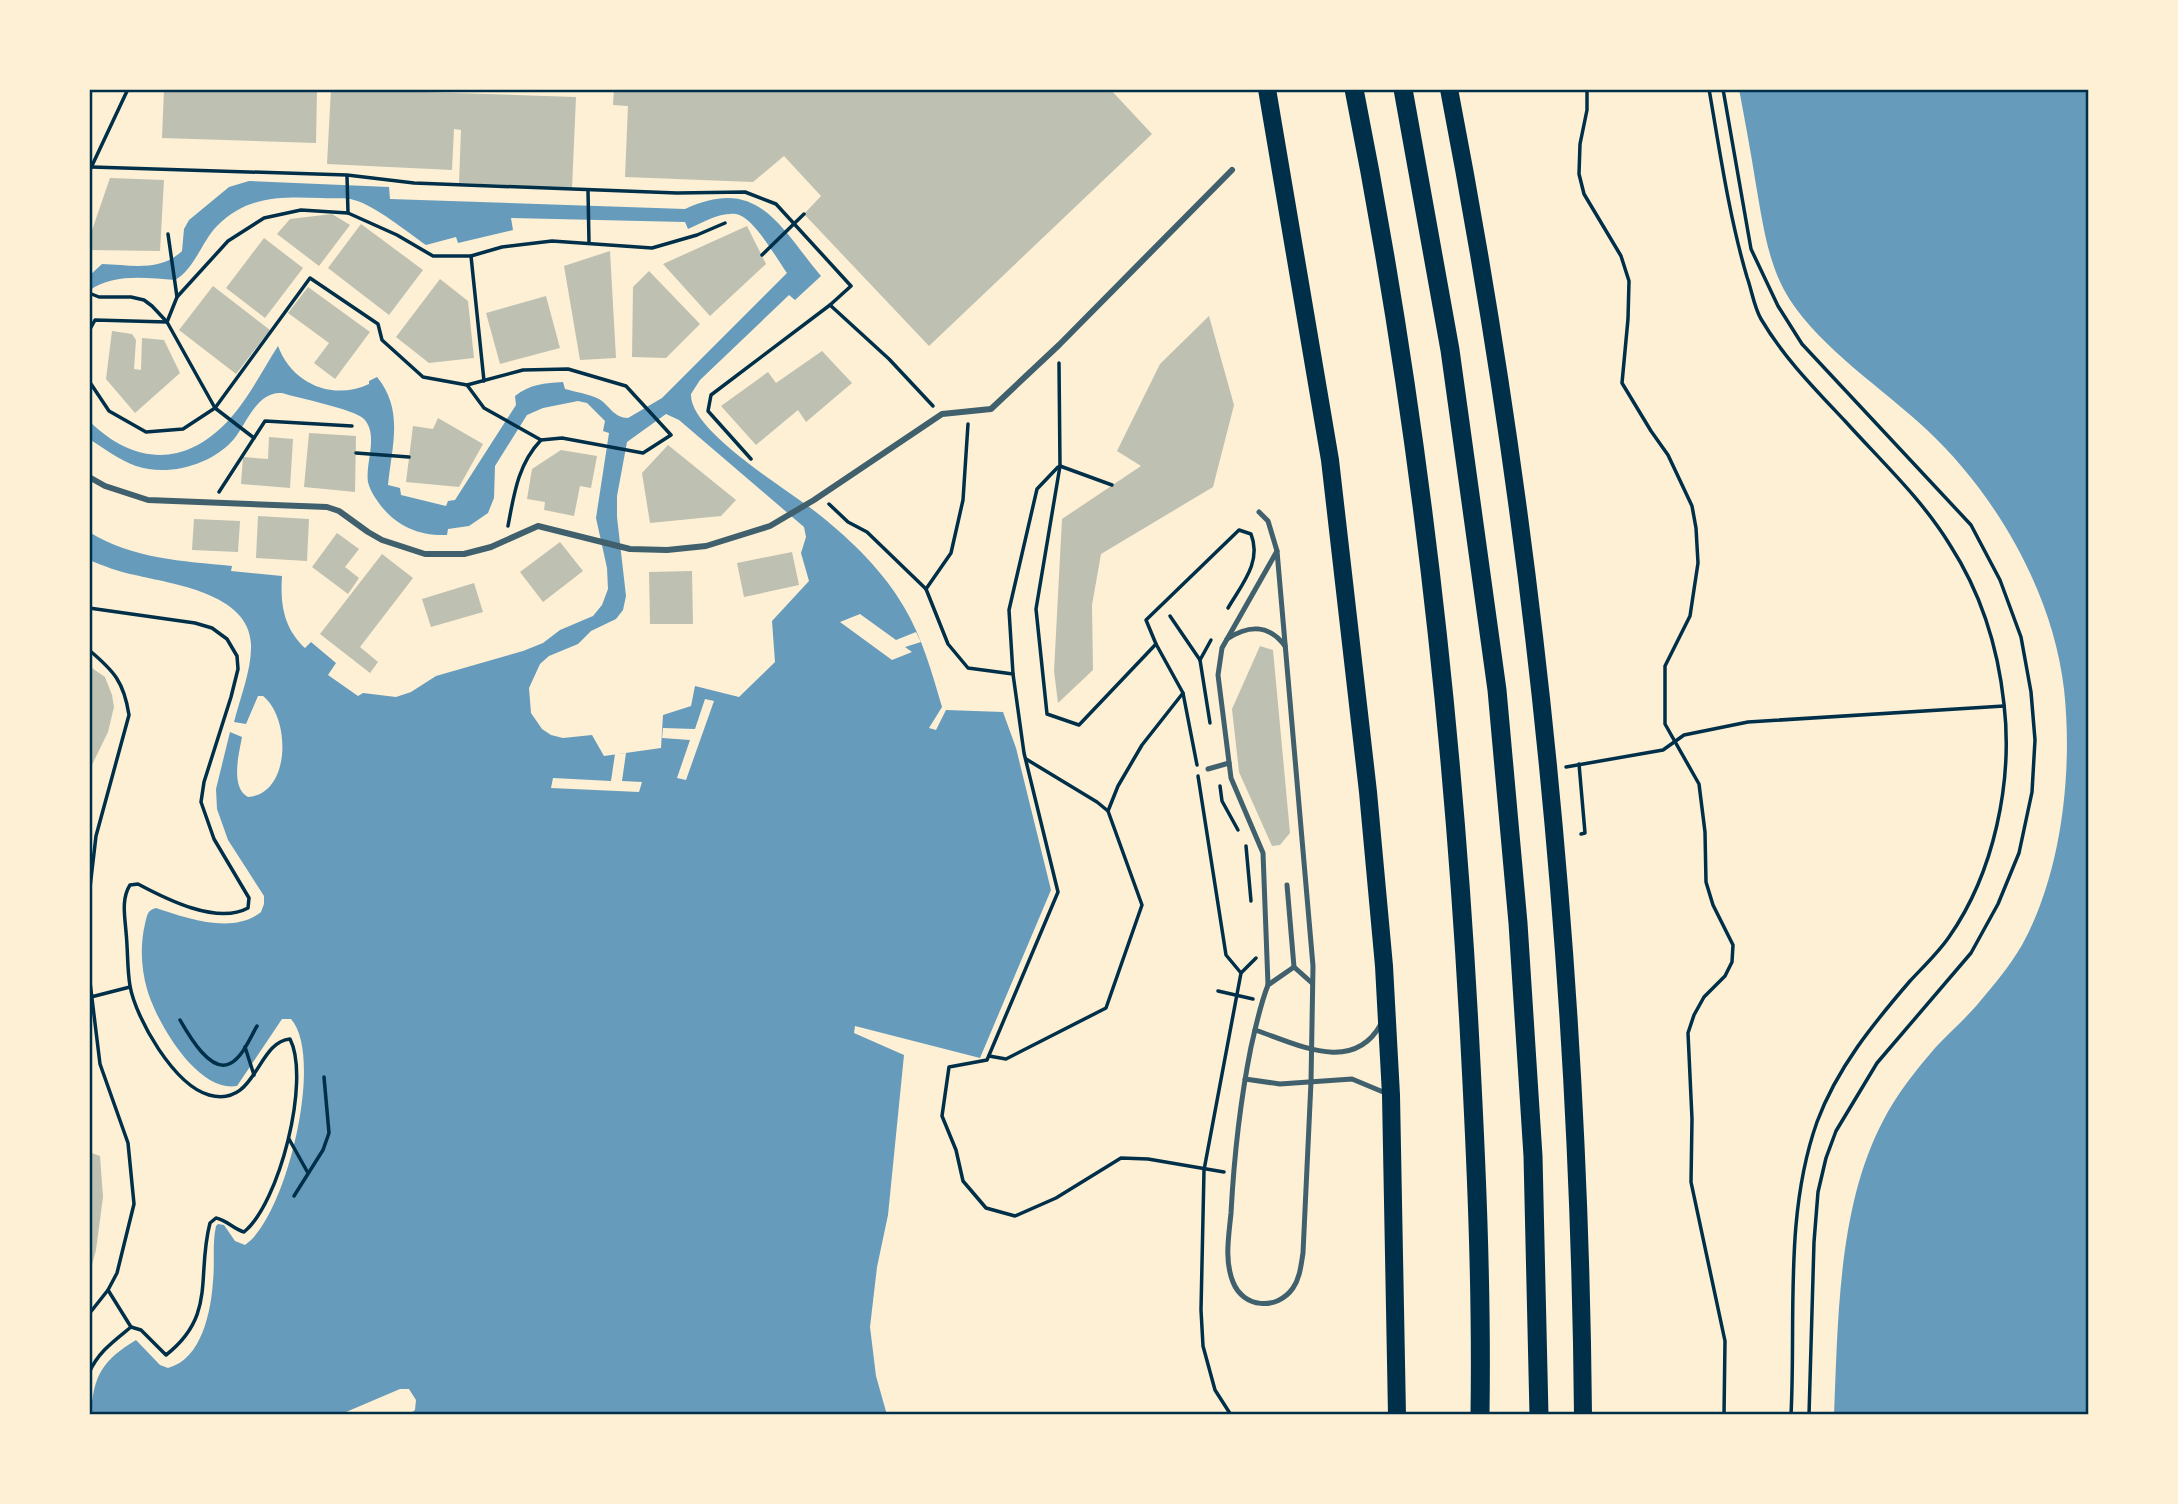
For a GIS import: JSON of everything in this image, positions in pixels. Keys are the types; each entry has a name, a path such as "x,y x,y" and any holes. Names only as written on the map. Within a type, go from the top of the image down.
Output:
{"highway":[{"path":"1354,89 1401,351 1446,700 1464,926 1476,1155 1479,1415"},
{"path":"1403,89 1450,350 1497,690 1518,923 1533,1156 1539,1415"}],"main road":[{"path":"1267,89 1329,460 1368,792 1387,1012 1391,1095 1396,1415"},
{"path":"1449,89 1493,339 1520,520 1546,732 1567,971 1577,1147 1583,1415"}],"street":[{"path":"89,477 105,486 148,500 327,507 339,511 382,540 425,554 464,554 491,547 538,526 629,549 667,550 706,546 770,526 814,500 942,414 991,409 1059,345 1232,170"}],"lane":[{"path":"1259,512 1268,521 1278,551 1313,966 1303,1253 1300,1272 1293,1288 1276,1302 1260,1305 1245,1298 1233,1284 1228,1259 1233,1173 1245,1079 1261,1001 1268,985 1263,853 1231,778 1218,676 1226,639 1278,551"},
{"path":"1226,639 1237,632 1259,628 1278,636 1285,646"},
{"path":"1208,769 1229,763"},
{"path":"1287,885 1294,967 1312,983"},
{"path":"1268,985 1294,967"},
{"path":"1255,1030 1312,1049 1336,1052 1358,1048 1373,1036 1387,1012"},
{"path":"1245,1079 1280,1084 1352,1079 1391,1095"}],"path":[{"path":"128,89 90,170 347,175 414,183 677,193 745,192 764,197 776,204 851,286 830,306 711,395 708,411 751,459"},
{"path":"1587,89 1579,174 1584,194 1621,256 1629,281 1622,383 1645,423 1668,455 1692,506 1696,528 1698,563 1689,616 1665,666 1665,724 1699,784 1705,832 1706,881 1713,905 1733,945 1732,962 1725,976 1704,997 1688,1033 1692,1119 1691,1182 1726,1341 1724,1415"},
{"path":"1709,89 1736,239 1759,315 1785,357 1907,488 1950,544 1978,597 1993,640 2004,706 2003,787 1991,844 1976,890 1949,937 1858,1043 1833,1085 1806,1158 1799,1203 1794,1269 1791,1415"},
{"path":"1723,89 1751,249 1778,306 1802,344 1971,525 2000,580 2021,637 2031,692 2035,740 2032,792 2019,853 1998,904 1970,953 1877,1063 1836,1131 1826,1158 1818,1192 1814,1242 1810,1415"},
{"path":"347,175 348,213"},
{"path":"588,190 589,243"},
{"path":"167,322 177,297 228,241 264,218 301,210 348,213 397,235 433,256 471,257 502,247 552,241 652,248 725,223"},
{"path":"762,255 804,214"},
{"path":"168,234 177,297"},
{"path":"471,257 484,381"},
{"path":"89,381 109,411 146,432 183,429 215,408 310,278 379,324 382,340 423,377 467,385 523,370 568,369 626,386 671,435 643,453 562,438 541,440 484,408 467,385"},
{"path":"89,293 108,298 131,297 144,300 152,306 167,322 215,408 254,438"},
{"path":"830,306 889,359 942,414"},
{"path":"89,331 95,320 167,322"},
{"path":"1059,345 1060,466 1036,609 1047,714 1079,725 1156,644 1183,693 1226,955 1241,973"},
{"path":"926,589 951,553 962,500 969,412"},
{"path":"212,502 265,421 352,426"},
{"path":"505,540 518,476 530,451 541,440"},
{"path":"356,453 409,457"},
{"path":"1060,466 1112,485"},
{"path":"1060,466 1037,489 1009,610 1013,674 1026,758 1058,892 987,1060 949,1068 942,1116 956,1150 963,1181 986,1208 1016,1216 1056,1198 1121,1158 1233,1173"},
{"path":"821,495 848,522 867,532 926,589 948,644 968,668 1013,674"},
{"path":"89,608 195,623 212,628 228,639 237,656 231,697 204,782 201,802 214,839 249,898 248,908 239,913 214,912 185,906 138,884 130,885 125,892 130,987 139,1016 153,1040 185,1081 207,1095 224,1097 236,1093 254,1075 274,1046 282,1040 290,1039 295,1049 297,1089 284,1159 250,1227 244,1232 223,1219 216,1218 210,1223 203,1294 189,1332 179,1344 166,1355 141,1330 131,1327 108,1290"},
{"path":"1170,616 1200,660"},
{"path":"89,650 111,669 120,681 127,697 130,715 96,836 89,896"},
{"path":"1108,811 1118,786 1142,745 1183,693"},
{"path":"1566,767 1663,750 1684,734 1748,722 2004,706"},
{"path":"989,1056 1006,1059 1106,1008 1142,905 1108,811 1026,758"},
{"path":"1579,764 1585,834 1581,834"},
{"path":"89,974 100,1063 128,1143 134,1204 117,1273 108,1290 89,1314"},
{"path":"91,997 130,987"},
{"path":"1218,990 1261,1001"},
{"path":"1231,1415 1215,1390 1203,1346 1201,1310 1204,1170 1236,995"},
{"path":"180,1020 203,1053 220,1065 229,1064 245,1047 257,1026"},
{"path":"245,1047 254,1075"},
{"path":"294,1195 323,1150 329,1133 324,1077"},
{"path":"289,1139 309,1173"},
{"path":"89,1373 106,1347 131,1327"}],"water":[{"path":"1739,89 2089,89 2089,1415 1834,1415 1843,1264 1857,1189 1868,1154 1900,1092 1935,1048 1972,1011 2001,976 2022,945 2036,917 2047,886 2061,820 2067,753 2064,689 2048,617 2017,547 1998,515 1952,455 1926,429 1836,352 1790,300 1771,259"},
{"path":"249,181 389,187 390,199 685,209 710,200 731,198 749,202 765,211 779,224 821,276 795,300 789,295 700,380 691,394 695,409 706,426 724,443 833,526 867,558 887,582 916,630 942,707 929,728 936,730 946,710 1003,712 1016,748 1051,890 980,1058 855,1026 854,1033 904,1055 888,1215 877,1267 870,1327 876,1376 887,1415 480,1415 462,1412 461,1415 408,1415 415,1410 416,1400 409,1389 400,1389 339,1415 91,1415 97,1379 108,1362 125,1347 136,1340 160,1365 168,1368 180,1363 197,1344 210,1306 216,1226 224,1225 235,1241 245,1245 260,1229 274,1204 287,1172 296,1136 304,1067 300,1039 291,1019 282,1019 237,1086 222,1085 193,1067 180,1052 152,1003 145,981 142,956 143,932 151,910 156,908 195,920 223,923 250,919 261,912 264,896 228,840 217,809 216,789 230,732 242,737 237,778 242,792 248,797 262,793 272,783 279,770 282,737 279,721 263,696 258,696 246,724 234,722 251,654 247,627 237,613 223,602 187,587 123,572 89,560 89,532 140,553 232,566 231,571 282,576 283,606 288,624 305,648 311,642 336,663 328,675 358,696 363,693 396,697 411,692 436,676 543,643 560,630 593,616 602,605 608,589 607,568 596,518 609,433 603,431 605,421 587,403 578,401 543,408 527,415 495,466 494,498 488,513 469,526 448,529 447,535 437,535 402,525 381,506 368,482 371,433 368,426 358,415 338,408 282,393 273,394 259,402 234,439 214,456 189,466 162,470 136,466 89,439 89,421 123,446 140,452 158,455 193,447 210,437 234,414 278,346 293,370 315,386 342,391 369,384 369,381 377,377 391,402 393,415 388,485 400,488 401,495 446,506 448,501 455,500 516,405 515,396 538,385 563,382 565,389 599,399 616,414 628,418 662,398 787,273 757,230 750,222 736,214 717,216 688,229 685,222 511,218 513,230 458,243 456,237 426,245 381,213 354,200 279,198 253,203 229,216 217,226 193,262 175,280 119,279 98,285 89,291 89,276 102,264 145,266 173,258 182,251 184,229 189,220 229,187","holes":["666,414 679,420 804,527 806,537 801,553 809,581 772,621 775,662 739,697 695,686 691,706 663,715 661,748 604,756 592,735 563,738 542,729 531,713 529,688 540,664 549,656 578,644 591,631 616,619 623,610 626,596 617,496 627,442"]}],"pier":[{"path":"860,614 896,640 916,632 921,642 905,647 912,652 892,660 840,622"},
{"path":"705,699 714,701 686,780 677,778 690,740 662,738 663,728 695,729"},
{"path":"626,753 622,781 642,782 639,792 551,788 553,778 611,781 615,754"}],"building":[{"path":"164,89 317,89 316,143 162,138"},
{"path":"331,89 576,97 572,188 459,183 461,130 454,129 452,170 327,164"},
{"path":"614,89 1110,89 1152,134 929,346 804,214 821,196 784,156 753,182 625,177 628,106 613,105"},
{"path":"110,178 164,180 160,251 89,250 89,239"},
{"path":"332,214 350,225 319,266 277,234 290,219"},
{"path":"361,224 423,270 389,315 328,268"},
{"path":"747,226 766,264 710,316 663,264"},
{"path":"264,238 303,268 265,318 226,288"},
{"path":"610,251 616,358 580,360 564,266"},
{"path":"649,271 700,324 666,358 632,357 633,287"},
{"path":"440,279 468,301 474,358 429,363 396,337"},
{"path":"213,286 270,330 236,374 179,330"},
{"path":"308,287 370,332 335,379 314,363 329,343 288,313"},
{"path":"546,296 560,348 500,364 486,313"},
{"path":"1209,316 1234,405 1213,487 1101,554 1092,605 1093,670 1058,703 1054,671 1062,519 1141,466 1117,451 1160,364"},
{"path":"112,331 132,334 136,340 134,369 141,370 142,338 164,340 180,373 135,413 106,379"},
{"path":"822,351 852,383 806,422 798,410 756,445 721,406 768,372 776,383"},
{"path":"438,418 483,444 459,487 406,482 413,426 433,429"},
{"path":"309,433 356,436 355,492 304,487"},
{"path":"269,437 293,439 290,488 241,484 243,457 268,459"},
{"path":"668,445 736,500 721,516 650,523 642,473"},
{"path":"561,450 597,456 591,488 580,486 574,516 544,510 545,502 527,499 532,469"},
{"path":"258,516 309,519 307,561 256,558"},
{"path":"194,519 240,521 238,552 192,550"},
{"path":"337,533 359,549 345,567 359,578 348,594 312,567"},
{"path":"560,542 583,571 543,602 520,572"},
{"path":"792,552 799,585 744,597 737,563"},
{"path":"382,554 413,578 360,647 378,662 370,673 320,634"},
{"path":"692,571 693,624 650,624 649,572"},
{"path":"474,583 483,612 431,627 422,599"},
{"path":"1260,646 1273,650 1290,833 1280,845 1272,846 1239,772 1232,709"},
{"path":"89,666 105,677 114,707 108,732 89,771"},
{"path":"89,1152 100,1156 103,1197 96,1250 90,1272"}]}
